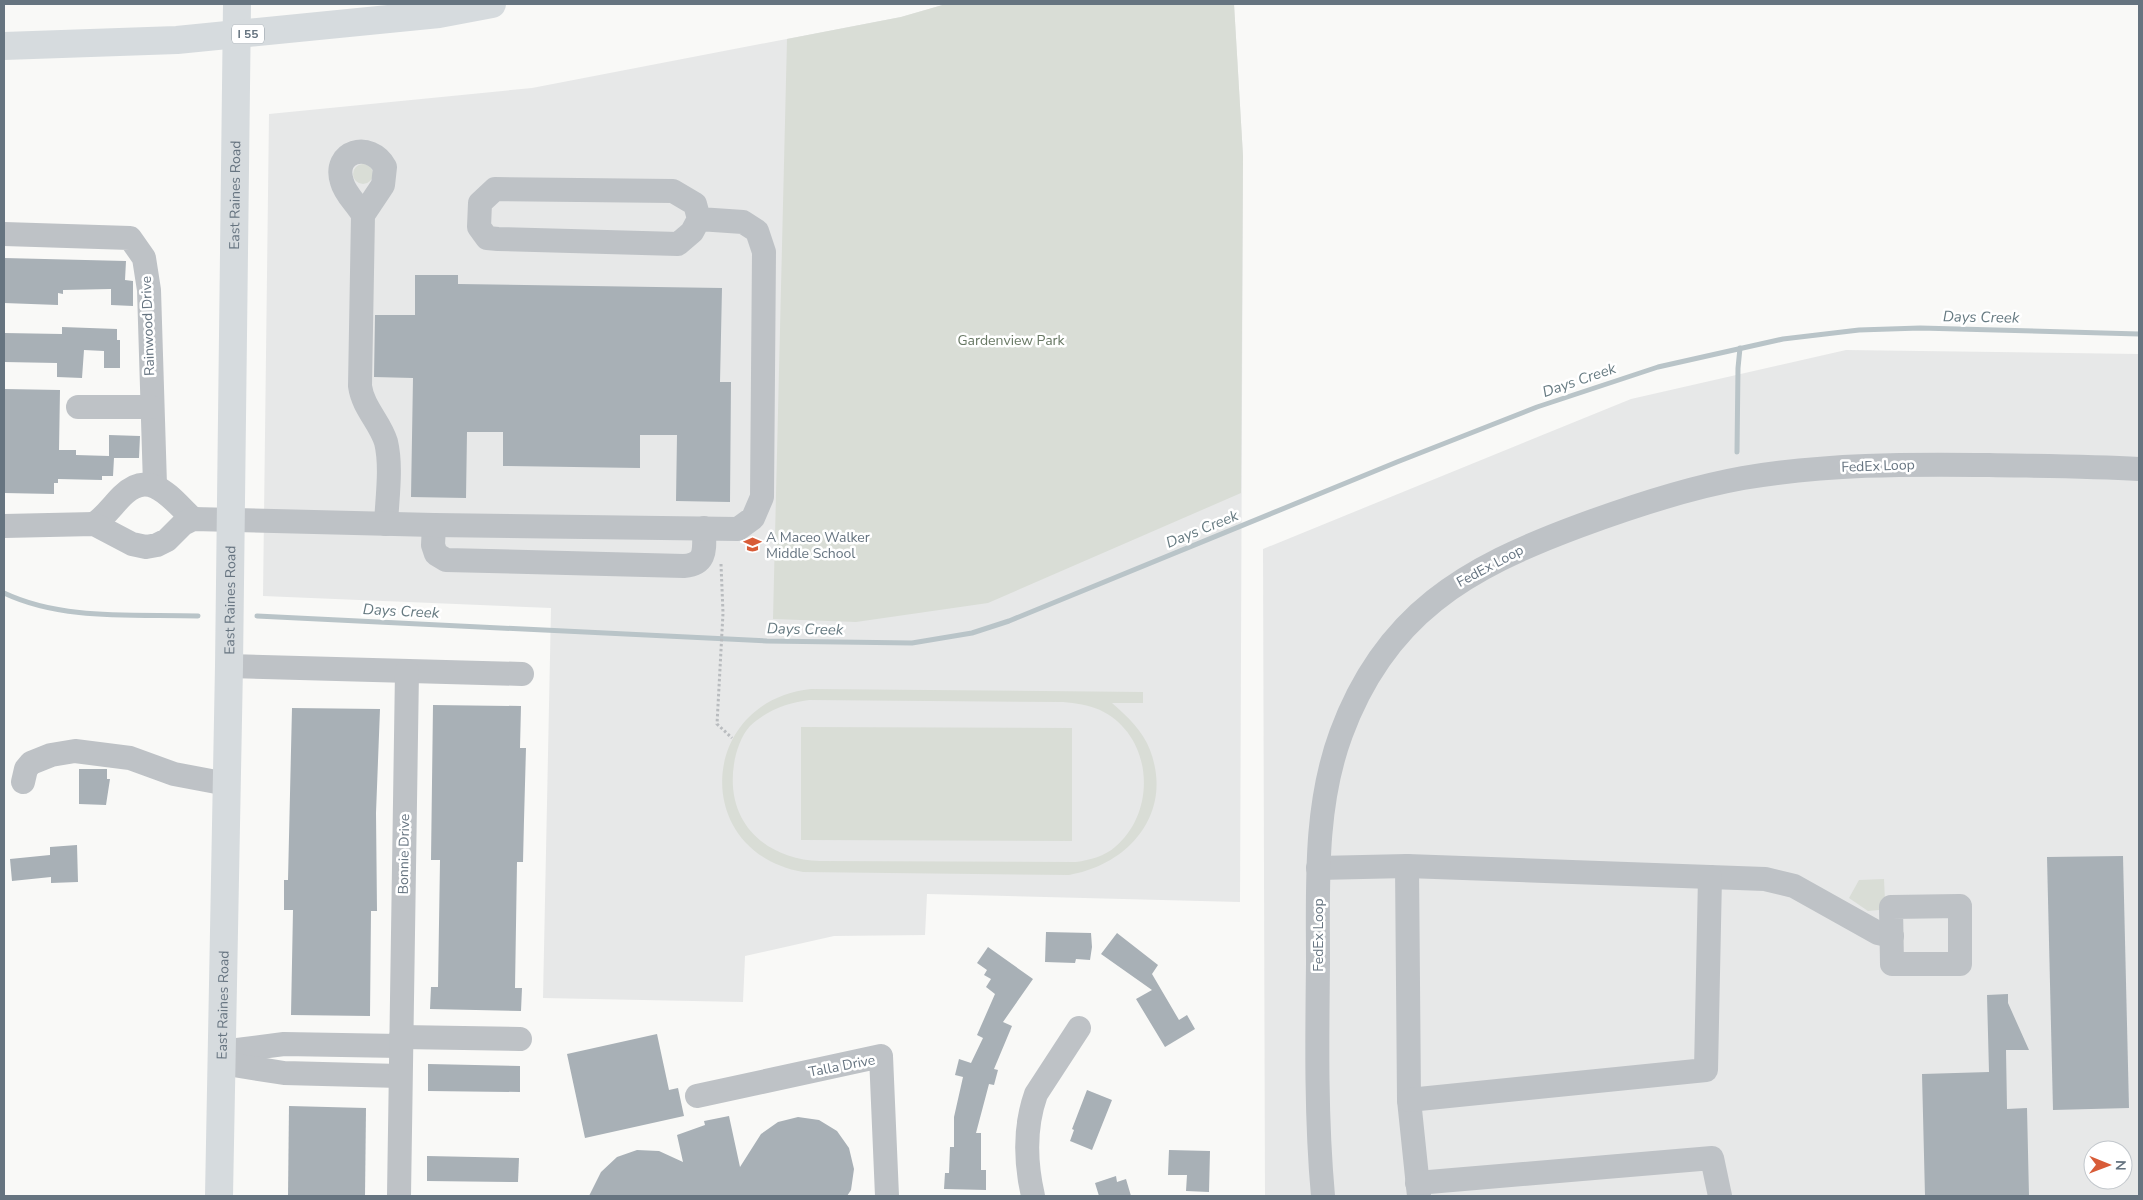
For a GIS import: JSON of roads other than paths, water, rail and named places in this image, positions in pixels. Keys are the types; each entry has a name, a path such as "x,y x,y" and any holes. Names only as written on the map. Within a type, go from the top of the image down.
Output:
{"main road":[{"name":"East Raines Road","path":"218,1196 229,666 237,4"},
{"name":"I 55","path":"4,46 177,40 439,14 492,4"}],"street":[{"path":"495,189 672,191 694,204 699,219 692,232 678,244 498,239 486,238 480,227 480,203 495,189"},
{"path":"363,215 360,386 366,408 378,422 386,443 386,524"},
{"path":"4,526 94,524 132,544 146,547 157,545 167,540 183,524 193,519 434,525 738,528 753,518 762,497 764,252 757,231 744,222 699,219"},
{"name":"Rainwood Drive","path":"4,234 130,238 144,258 149,290 151,407 155,485"},
{"path":"78,407 151,407"},
{"name":"FedEx Loop","path":"1323,1196 1317,1106 1318,868 1322,813 1329,771 1341,734 1367,676 1386,649 1424,610 1465,577 1497,559 1557,534 1654,500 1698,488 1779,473 1892,464 2139,469"},
{"path":"94,524 107,515 116,503 133,487 155,485 163,490 193,519"},
{"path":"434,525 433,545 436,554 446,560 684,566 693,565 700,561 712,528"},
{"path":"229,666 522,674"},
{"name":"Bonnie Drive","path":"399,1196 400,1042 408,671"},
{"path":"23,782 26,769 31,762 52,755 75,751 130,758 174,774 227,784"},
{"path":"1318,868 1407,866 1781,881 1794,886 1878,933 1892,936"},
{"path":"1407,866 1409,1100 1418,1190 1712,1158 1720,1196"},
{"path":"1409,1100 1706,1070 1710,877"},
{"path":"1033,1196 1026,1140 1032,1106 1036,1094 1079,1028"},
{"path":"221,1057 284,1044 520,1039"},
{"name":"Talla Drive","path":"697,1096 881,1056 887,1196"},
{"path":"221,1057 284,1073 400,1076"}],"waterway":[{"name":"Days Creek","path":"257,616 767,641 912,643 972,633 1009,621 1397,462 1537,407 1658,367 1783,339 1859,330 1920,328 2139,334"},
{"path":"1737,452 1740,348"},
{"name":"Days Creek","path":"4,593 27,602 75,612 198,616"}],"place":[{"name":"A Maceo Walker Middle School","path":"752,545"}],"park label":[{"name":"Gardenview Park","path":"1011,340"}]}
